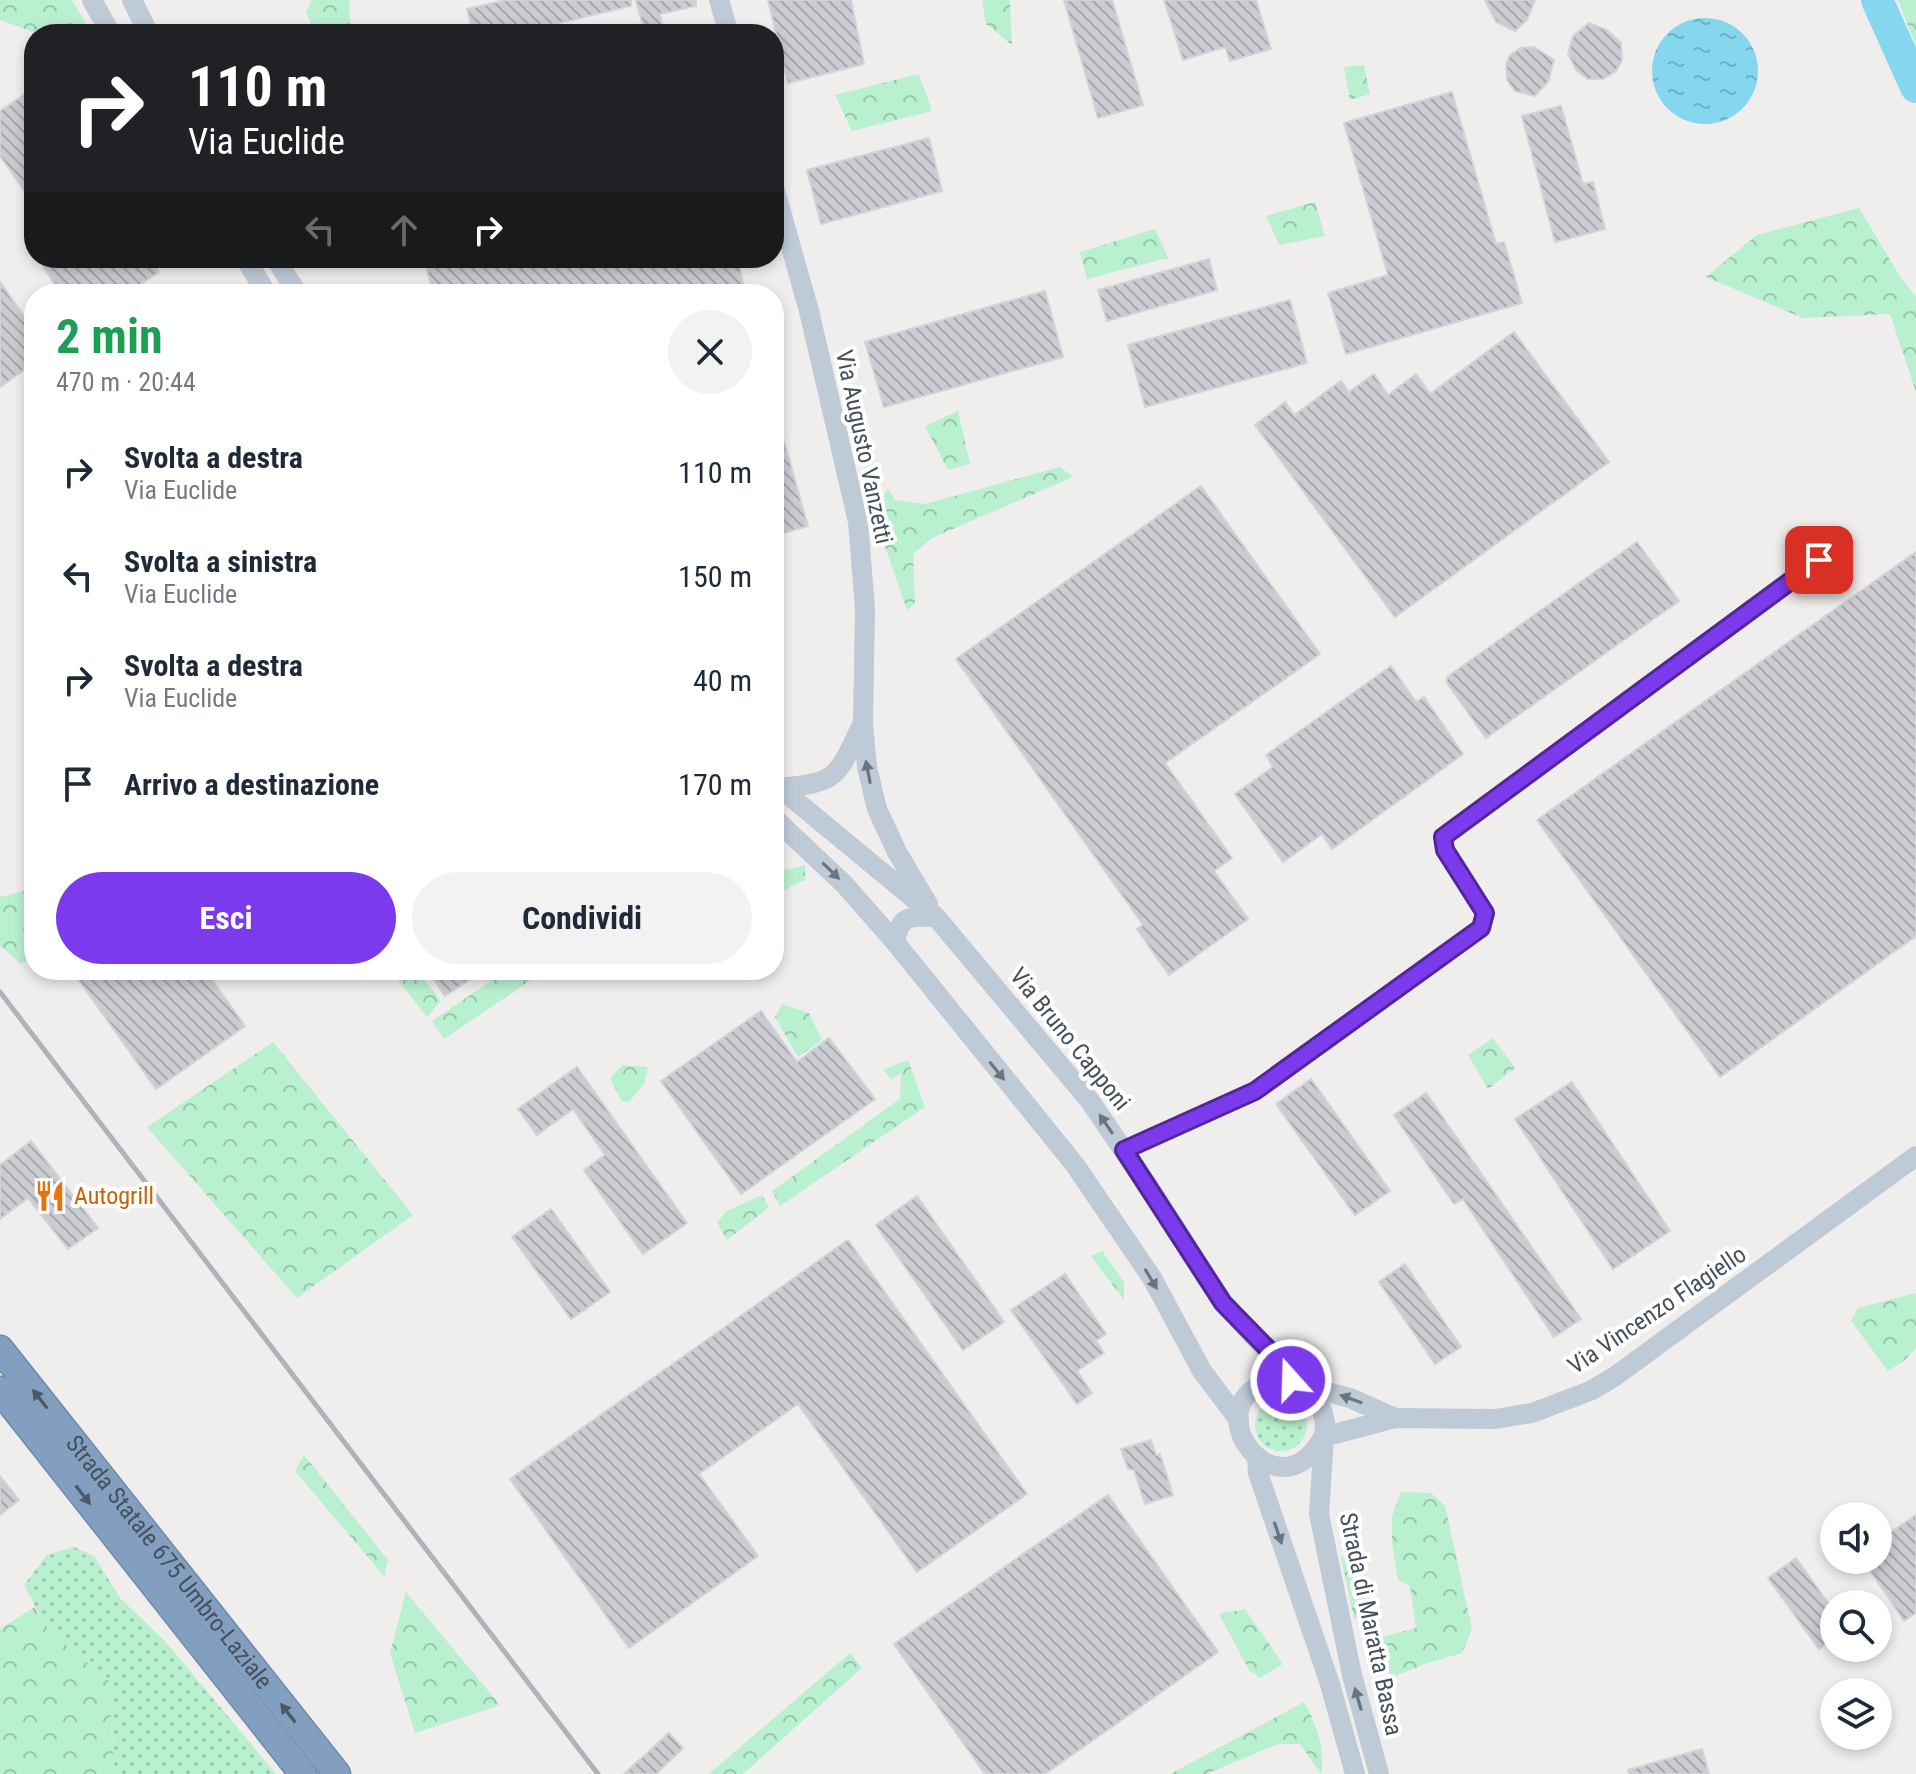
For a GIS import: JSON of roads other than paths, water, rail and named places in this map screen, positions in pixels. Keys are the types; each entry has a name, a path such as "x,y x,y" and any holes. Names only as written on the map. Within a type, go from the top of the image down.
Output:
{"highway":[{"name":"Strada Statale 675 Umbro-Laziale","path":"0,1349 337,1774"},
{"name":"Strada Statale 675 Umbro-Laziale","path":"0,1390 303,1774"}],"main road":[{"path":"92,0 105,24"},
{"path":"132,0 144,24"},
{"path":"719,0 726,24"},
{"name":"Via Augusto Vanzetti","path":"784,222 809,311 858,522 865,609 863,723 867,767 877,809 897,852 936,917"},
{"name":"Via Augusto Vanzetti","path":"784,785 814,785 829,779 841,767 863,723"},
{"name":"Via Bruno Capponi","path":"784,792 936,917 1090,1101 1223,1303 1304,1386"},
{"path":"784,827 844,884 895,942 1075,1165 1152,1278 1202,1371 1239,1420"},
{"path":"895,942 897,929 906,919 936,917"},
{"name":"Via Vincenzo Flagiello","path":"1323,1437 1395,1418 1495,1419 1532,1413 1590,1391 1614,1377 1916,1156"},
{"path":"1291,1380 1304,1386 1315,1395 1323,1408 1323,1437 1317,1448 1296,1464 1269,1464 1257,1458 1243,1442 1239,1420 1242,1405 1250,1393 1262,1384 1291,1380"},
{"name":"Via Vincenzo Flagiello","path":"1304,1386 1350,1398 1395,1418"},
{"name":"Strada di Maratta Bassa","path":"1323,1437 1319,1514 1352,1675 1379,1774"},
{"name":"Strada di Maratta Bassa","path":"1257,1458 1258,1473 1330,1684 1355,1774"}],"street":[{"path":"1124,1150 1255,1091 1481,928 1485,913 1445,850 1443,837 1844,542"}],"water":[{"path":"1705,18 1725,22 1743,33 1754,51 1758,71 1754,91 1743,109 1725,120 1705,124 1685,120 1667,109 1656,91 1652,71 1656,51 1667,33 1685,22"}],"waterway":[{"path":"1877,0 1916,87"}],"railway":[{"path":"0,992 598,1774"}],"place":[{"name":"Autogrill","path":"50,1196"}]}
